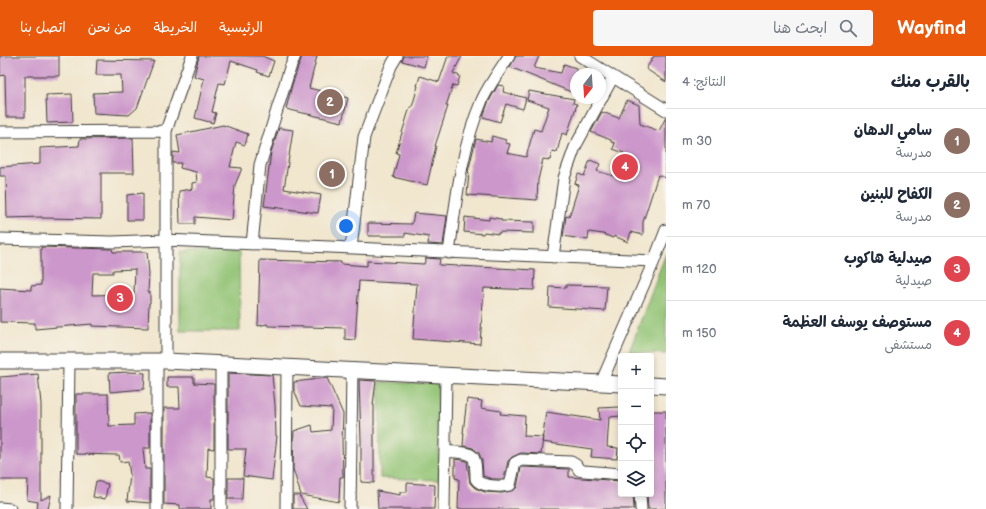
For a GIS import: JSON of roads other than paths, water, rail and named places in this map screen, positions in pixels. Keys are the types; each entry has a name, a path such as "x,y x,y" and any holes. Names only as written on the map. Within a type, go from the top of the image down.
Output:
{"main road":[{"path":"0,361 161,361 618,384"},
{"path":"654,385 666,386"}],"street":[{"path":"156,509 165,240 166,131 192,56"},
{"path":"252,244 260,165 295,56"},
{"path":"351,248 364,137 391,66 397,56"},
{"path":"449,252 466,141 482,99 509,56"},
{"path":"580,56 666,110"},
{"path":"554,257 564,178 575,147 613,77"},
{"path":"0,132 166,131"},
{"path":"601,383 666,230"},
{"path":"0,239 112,242 165,240 654,261"},
{"path":"67,509 69,362"},
{"path":"221,364 221,509"},
{"path":"286,509 287,367"},
{"path":"350,509 352,370"},
{"path":"444,509 446,375"},
{"path":"445,451 473,456 476,462 476,479 480,484 504,487 510,485 515,463 521,460 571,462 576,465 579,470 618,474"},
{"path":"640,497 641,509"},
{"path":"0,508 10,509"}],"place":[{"name":"الكفاح للبنين","path":"330,102"},
{"name":"مستوصف يوسف العظمة","path":"625,167"},
{"name":"سامي الدهان","path":"332,174"},
{"name":"صيدلية هاكوب","path":"120,298"}]}
